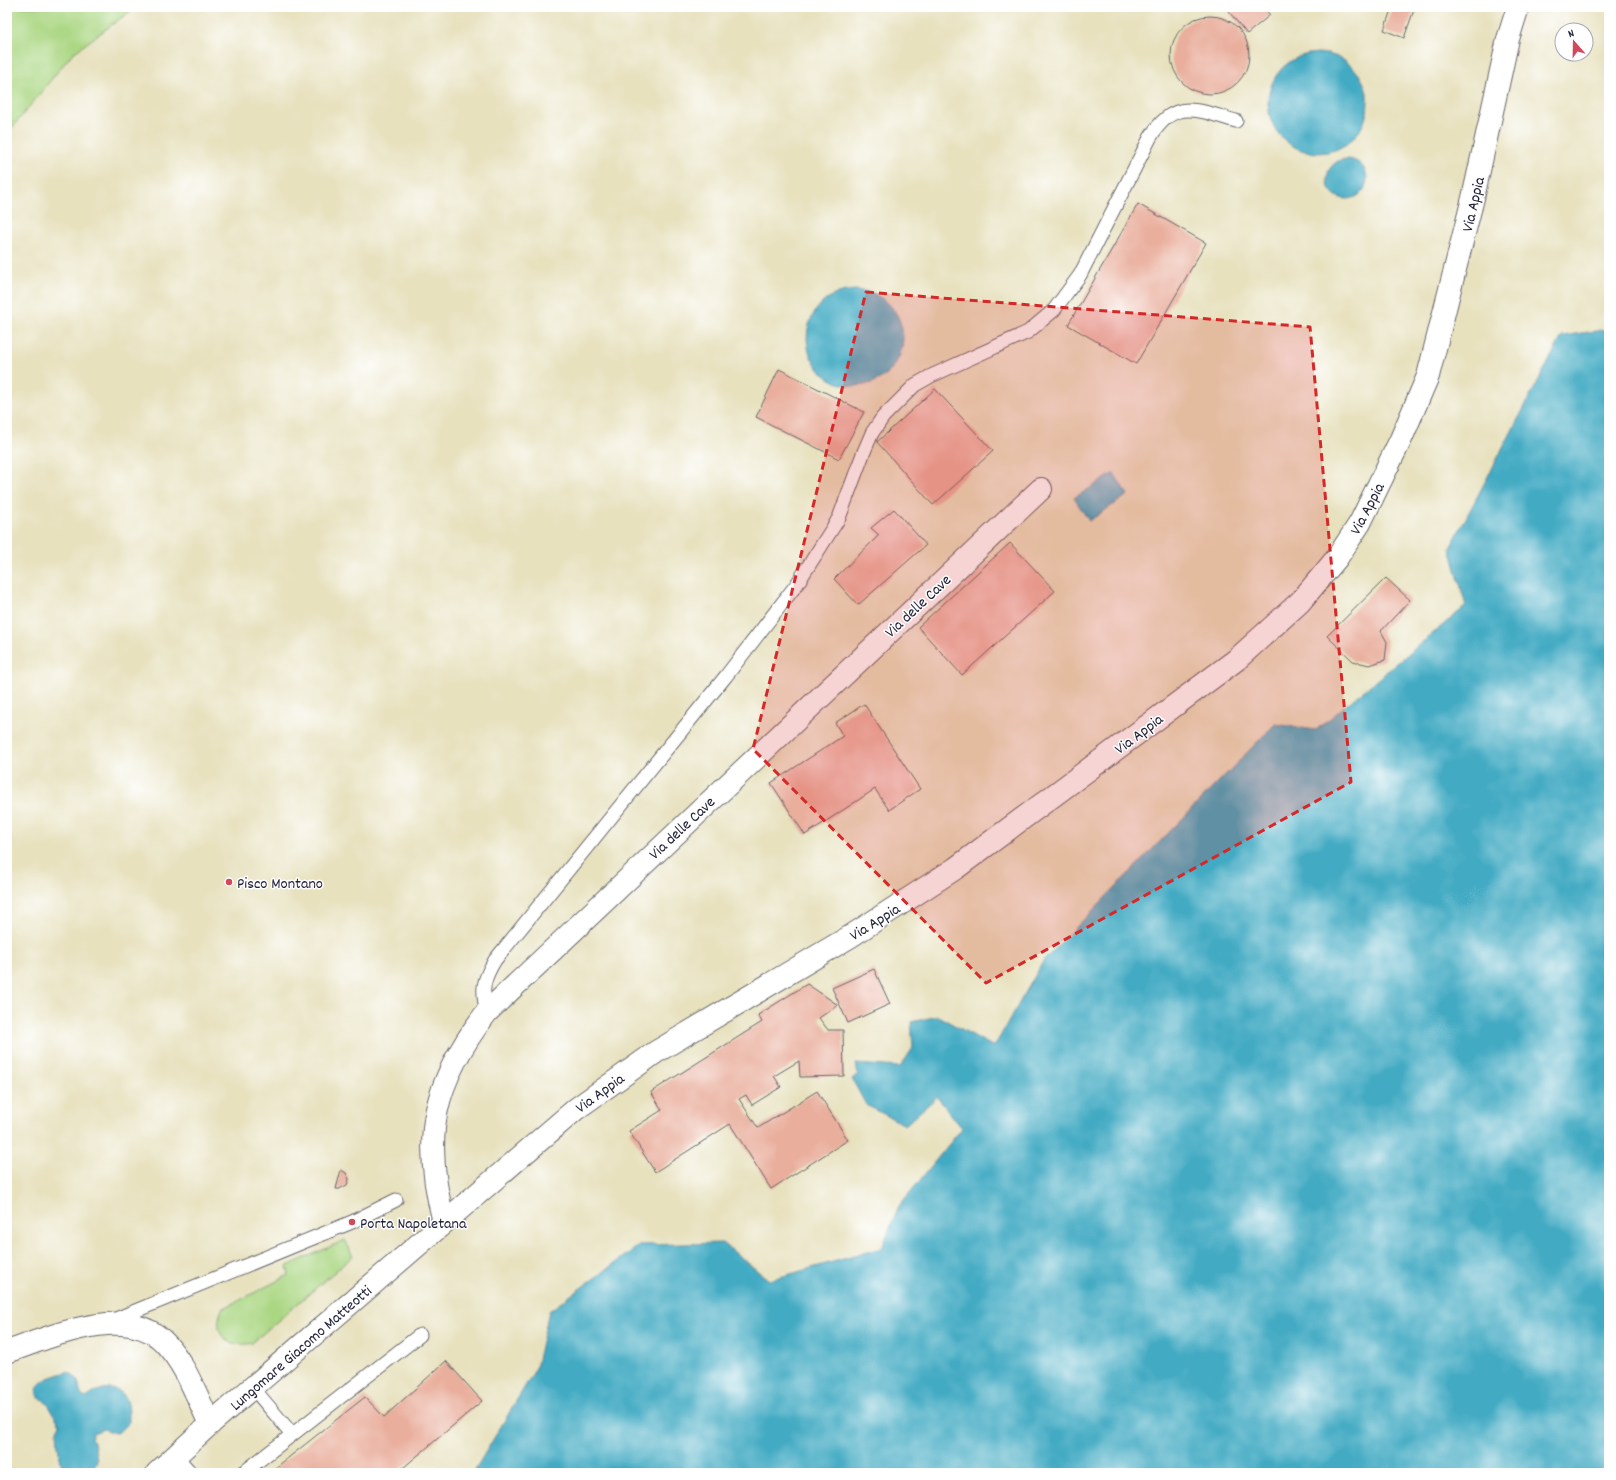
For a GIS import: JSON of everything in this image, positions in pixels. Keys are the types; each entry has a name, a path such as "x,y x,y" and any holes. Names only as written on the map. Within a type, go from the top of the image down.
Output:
{"main road":[{"name":"Via Appia","path":"444,1222 553,1128 608,1085 717,1014 881,918 956,868 1236,660 1300,602 1337,558 1360,523 1401,439 1428,376 1473,198 1508,39 1518,7"},
{"name":"Via delle Cave","path":"444,1222 436,1191 433,1167 433,1137 437,1109 443,1086 453,1063 463,1045 487,1012 1041,489"},
{"name":"Lungomare Giacomo Matteotti","path":"157,1473 210,1424 444,1222"},
{"path":"7,1352 69,1332 104,1324 120,1323 144,1328 155,1334 164,1342 182,1367 210,1424"}],"lane":[{"path":"487,1012 484,1000 484,978 495,960 735,665 797,584 839,518 872,433 883,417 915,385 931,376 1028,332 1054,310 1080,275 1150,138 1159,124 1170,114 1181,111 1196,111 1236,121"},
{"path":"104,1324 352,1222 396,1200"},
{"path":"243,1473 420,1335"},
{"path":"253,1388 292,1434"},
{"path":"176,1456 192,1473"}],"highlighted area":[{"path":"866,292 1310,327 1351,782 986,983 753,749"}],"green space":[{"path":"7,7 136,7 72,54 7,134"},
{"path":"345,1240 353,1256 252,1343 235,1344 224,1337 220,1332 219,1318 222,1309 289,1275 287,1266"}],"water":[{"path":"1318,53 1337,57 1354,67 1364,84 1368,103 1364,122 1354,139 1337,149 1318,153 1299,149 1282,139 1272,122 1268,103 1272,84 1282,67 1299,57"},
{"path":"1347,159 1355,161 1361,165 1365,171 1367,179 1365,187 1361,193 1355,197 1347,199 1339,197 1333,193 1329,187 1327,179 1329,171 1333,165 1339,161"},
{"path":"855,290 873,294 882,298 889,304 895,311 899,320 903,338 899,356 895,365 889,372 882,378 873,382 855,386 837,382 828,378 821,372 815,365 811,356 807,338 811,320 815,311 821,304 828,298 837,294"},
{"path":"1609,329 1609,1473 473,1473 536,1368 549,1311 640,1245 723,1243 769,1280 882,1248 899,1206 962,1128 937,1097 905,1125 866,1105 852,1079 858,1074 856,1064 900,1067 913,1048 911,1022 938,1016 994,1047 1044,960 1275,724 1316,730 1466,606 1450,548 1562,336"},
{"path":"1114,473 1128,495 1089,521 1074,498"},
{"path":"67,1372 76,1378 81,1393 86,1398 95,1392 104,1389 112,1389 122,1393 127,1401 129,1411 129,1422 119,1432 115,1433 104,1429 93,1433 91,1438 94,1443 97,1461 95,1465 86,1473 63,1473 58,1447 57,1430 60,1424 48,1405 38,1397 38,1386 41,1383 51,1377"}],"building":[{"path":"1225,7 1263,7 1270,15 1247,34"},
{"path":"1392,7 1415,7 1404,38 1384,30"},
{"path":"1202,16 1218,16 1232,22 1243,33 1249,47 1249,63 1243,77 1232,88 1218,94 1202,94 1188,88 1177,77 1171,63 1171,47 1177,33 1188,22"},
{"path":"1138,204 1206,243 1136,364 1068,325"},
{"path":"779,369 864,412 839,459 756,417"},
{"path":"935,389 993,451 933,505 877,442"},
{"path":"894,509 926,545 858,605 834,579 879,535 871,528"},
{"path":"1010,543 1055,591 962,675 918,627"},
{"path":"1386,578 1410,600 1381,631 1387,642 1385,660 1369,665 1353,661 1327,636"},
{"path":"864,704 920,789 889,810 875,789 805,835 771,783 843,736 835,723"},
{"path":"874,969 890,1004 848,1023 832,988"},
{"path":"807,984 838,1005 819,1018 828,1030 843,1030 844,1076 800,1077 799,1061 774,1076 781,1087 752,1105 746,1095 739,1099 758,1128 817,1091 848,1140 771,1189 730,1124 655,1172 629,1131 662,1110 651,1092 762,1022 758,1015"},
{"path":"341,1170 346,1173 349,1179 347,1185 336,1189"},
{"path":"446,1361 482,1401 397,1473 269,1473 365,1397 384,1417"}],"place":[{"name":"Pisco Montano","path":"229,882"},
{"name":"Porta Napoletana","path":"352,1222"}]}
